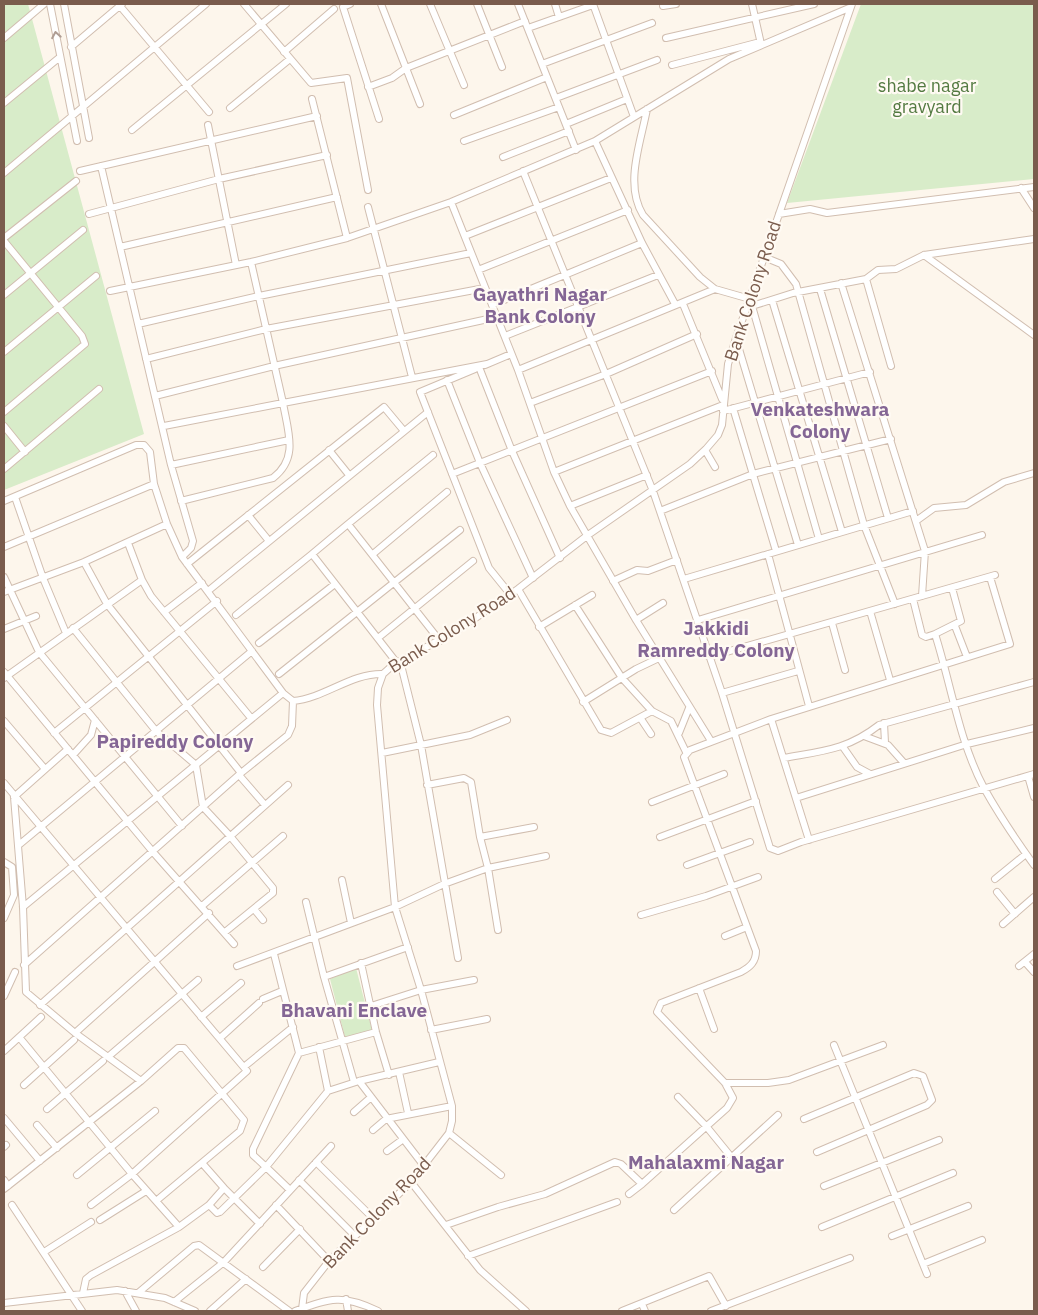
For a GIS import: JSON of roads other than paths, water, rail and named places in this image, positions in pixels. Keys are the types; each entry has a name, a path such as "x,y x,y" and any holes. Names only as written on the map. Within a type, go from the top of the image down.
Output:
{"street":[{"path":"4,38 44,4"},
{"path":"50,4 76,141"},
{"path":"64,4 89,138"},
{"path":"5,170 72,117 206,4"},
{"path":"244,4 311,83 347,78 368,190"},
{"path":"132,130 286,4"},
{"path":"350,4 343,7 379,119"},
{"path":"381,4 420,104"},
{"path":"430,4 464,85"},
{"path":"477,4 502,67"},
{"path":"518,4 576,150"},
{"path":"554,4 559,17"},
{"path":"663,6 676,4"},
{"path":"752,4 760,44"},
{"path":"666,38 814,4"},
{"path":"72,47 121,5 209,112"},
{"path":"528,28 593,5 634,117"},
{"path":"110,291 251,262 347,238 373,231 451,202 595,141 729,59 850,6"},
{"name":"Bank Colony Road","path":"298,1310 304,1293 329,1260 411,1182 449,1133 452,1121 452,1106 439,1062 422,990 394,907 377,705 378,688 383,674 398,662 440,641 518,589 588,535 653,492 705,450 721,428 728,364 850,6"},
{"path":"284,52 334,9"},
{"path":"368,87 392,78 406,68 525,21"},
{"path":"542,64 652,24"},
{"path":"672,65 760,44"},
{"path":"4,103 60,57"},
{"path":"230,108 290,59"},
{"path":"556,98 657,60"},
{"path":"454,115 547,77"},
{"path":"312,99 347,238"},
{"path":"566,124 627,99"},
{"path":"464,141 559,107"},
{"path":"647,109 635,173 633,194 637,205 643,215 677,254 715,289 750,299 776,396 819,539"},
{"path":"80,171 211,139 317,116"},
{"path":"208,125 236,265"},
{"path":"503,157 569,132"},
{"path":"595,141 642,243 675,304"},
{"path":"89,214 219,178 327,155"},
{"path":"101,166 146,359 164,426 171,465 181,502 191,528 193,541 191,548 182,557"},
{"path":"523,171 647,474 722,693 768,845 773,851 778,851 809,840 1031,775 1034,797"},
{"path":"465,236 611,178"},
{"path":"4,412 85,344 82,336 4,240 76,181"},
{"path":"779,214 810,210 829,212 1034,187"},
{"path":"1021,188 1034,208"},
{"path":"120,247 228,224 337,197"},
{"path":"451,202 518,370 554,472 570,506 636,620 711,742"},
{"path":"368,207 412,377"},
{"path":"478,270 628,210"},
{"path":"4,296 83,230"},
{"path":"752,306 798,292 866,279 878,270 900,268 924,255 1034,239"},
{"path":"492,305 642,243"},
{"path":"138,324 259,296 471,253"},
{"path":"924,255 1034,335"},
{"path":"764,257 772,259 787,269 796,284 864,525 895,604"},
{"path":"181,502 273,478 284,470 289,460 289,440 282,403 251,262"},
{"path":"505,336 658,275"},
{"path":"4,352 96,276"},
{"path":"866,279 891,366"},
{"path":"841,283 925,551 922,596"},
{"path":"146,359 266,329 485,288"},
{"path":"820,288 888,518"},
{"path":"518,370 592,342 675,304 683,304 715,289"},
{"path":"772,300 842,532"},
{"path":"683,304 712,371 723,405"},
{"path":"155,396 401,336 497,317"},
{"path":"530,402 606,374 697,334"},
{"path":"736,338 798,545"},
{"path":"510,594 489,568 420,392 511,354"},
{"path":"164,426 487,364"},
{"path":"479,367 512,451 560,558"},
{"path":"452,474 712,371"},
{"path":"554,472 723,405 733,408 870,372"},
{"path":"448,380 480,463 533,578"},
{"path":"4,469 99,389"},
{"path":"187,564 384,407 404,431"},
{"path":"733,408 776,551"},
{"path":"208,591 428,412"},
{"path":"4,426 25,452"},
{"path":"660,511 752,474 891,439"},
{"path":"171,465 289,440"},
{"path":"4,501 136,445 144,445 150,452 154,484 167,524 182,557 217,601 283,692 293,701 307,700 369,673 383,674"},
{"path":"329,450 349,475"},
{"path":"705,450 715,467"},
{"path":"236,615 433,455"},
{"path":"916,521 934,508 966,505 1004,482 1034,473"},
{"path":"570,506 647,474"},
{"path":"4,547 154,484"},
{"path":"372,554 447,492"},
{"path":"15,497 43,578 66,633"},
{"path":"684,579 913,511"},
{"path":"248,515 268,541"},
{"path":"7,591 84,562 167,524"},
{"path":"348,524 416,608 440,641"},
{"path":"279,674 460,530"},
{"path":"698,620 982,535"},
{"path":"128,543 142,580 164,612 251,718"},
{"path":"312,554 398,662 422,744 427,785 458,958"},
{"path":"768,554 808,706"},
{"path":"613,580 637,570 648,571 677,560"},
{"path":"378,638 473,561"},
{"path":"84,562 107,604 265,805"},
{"path":"686,752 808,706 1010,644 992,576 709,657"},
{"path":"4,577 7,591 24,620 39,652 182,826"},
{"path":"142,580 5,675 126,821 210,914 234,944"},
{"path":"164,612 202,583"},
{"path":"259,643 335,584"},
{"path":"913,599 922,634 926,637 961,622 952,588"},
{"path":"518,589 601,730 608,734 641,719 652,711"},
{"path":"539,626 592,595"},
{"path":"54,733 217,601"},
{"path":"636,620 663,603"},
{"path":"575,605 622,678 652,711 671,721 679,733 686,752 684,760 708,819 756,951 754,962 741,972 661,1003 657,1012 724,1083 732,1094 732,1102 629,1194"},
{"path":"870,611 890,680"},
{"path":"4,629 36,616"},
{"path":"832,623 845,670"},
{"path":"955,626 967,657"},
{"path":"73,628 156,731 196,765 203,807 230,836 274,891 225,932"},
{"path":"936,634 967,744 984,788 1005,826 1034,865"},
{"path":"20,844 252,651"},
{"path":"583,702 659,658"},
{"path":"722,693 798,671"},
{"path":"784,758 843,747 884,723 1034,682"},
{"path":"23,907 283,692"},
{"path":"24,965 291,731 293,701"},
{"path":"679,733 689,708"},
{"path":"641,719 651,734"},
{"path":"771,719 809,840"},
{"path":"73,755 91,735 96,720"},
{"path":"382,753 481,732 507,720"},
{"path":"884,723 885,743"},
{"path":"5,725 45,769"},
{"path":"796,798 967,744 1034,728"},
{"path":"864,736 885,743 904,763"},
{"path":"843,747 857,767 870,774"},
{"path":"14,797 68,749"},
{"path":"652,802 724,774"},
{"path":"427,785 464,778 472,782 480,837 488,868 498,930"},
{"path":"4,783 154,963 245,1066 247,1074 132,1174 91,1205"},
{"path":"40,1006 179,880 288,785"},
{"path":"14,797 20,844 26,992 40,1006 140,1081"},
{"path":"660,838 756,801"},
{"path":"480,837 534,827"},
{"path":"202,906 283,836"},
{"path":"687,865 750,842"},
{"path":"994,880 1026,854"},
{"path":"237,966 274,954 394,907 444,884 488,868 546,856"},
{"path":"4,862 12,867 15,890 4,918"},
{"path":"641,915 758,877"},
{"path":"342,880 351,923"},
{"path":"997,892 1015,914"},
{"path":"1003,924 1034,897"},
{"path":"306,902 324,978 356,1082 424,1166"},
{"path":"254,909 263,920"},
{"path":"75,1032 210,914"},
{"path":"725,936 747,927"},
{"path":"324,978 408,947"},
{"path":"274,954 299,1052 253,1149 253,1155 290,1190"},
{"path":"1034,954 1022,964 1034,972"},
{"path":"361,963 376,1032 389,1075"},
{"path":"4,996 14,972"},
{"path":"109,1056 198,980"},
{"path":"371,1006 422,990 474,980"},
{"path":"201,1017 241,983"},
{"path":"699,988 714,1029"},
{"path":"220,1038 261,1001 282,991"},
{"path":"4,1051 41,1018"},
{"path":"431,1030 487,1018"},
{"path":"245,1066 293,1027"},
{"path":"299,1052 376,1032"},
{"path":"19,1037 132,1174 180,1227"},
{"path":"24,1085 74,1040"},
{"path":"834,1045 927,1274"},
{"path":"724,1083 753,1084 790,1080 883,1045"},
{"path":"319,1047 328,1091"},
{"path":"4,1180 6,1188 140,1081 178,1048 184,1048 244,1120 243,1128 156,1201"},
{"path":"47,1109 103,1061"},
{"path":"208,1205 217,1213 235,1199 266,1166 328,1091 356,1082 439,1062"},
{"path":"399,1072 408,1113"},
{"path":"804,1119 914,1073 923,1076 932,1100 927,1105 817,1152"},
{"path":"678,1097 706,1126 732,1158"},
{"path":"354,1112 370,1098"},
{"path":"373,1130 386,1119 408,1113 452,1106"},
{"path":"77,1175 155,1111"},
{"path":"674,1210 778,1115"},
{"path":"4,1118 40,1161"},
{"path":"37,1125 57,1148"},
{"path":"449,1133 501,1175"},
{"path":"387,1151 402,1140"},
{"path":"824,1186 938,1140"},
{"path":"174,1302 224,1262 331,1146"},
{"path":"316,1162 373,1218"},
{"path":"446,1225 498,1207 545,1194 615,1162 621,1164 642,1184"},
{"path":"202,1163 260,1224"},
{"path":"822,1227 952,1173"},
{"path":"299,1180 354,1235"},
{"path":"411,1182 480,1270 526,1311"},
{"path":"83,1293 86,1279 91,1275 180,1227 208,1205 224,1188"},
{"path":"100,1220 146,1190"},
{"path":"468,1256 617,1202"},
{"path":"12,1205 82,1311"},
{"path":"276,1205 329,1260"},
{"path":"892,1236 968,1206"},
{"path":"44,1252 91,1222"},
{"path":"263,1266 300,1229"},
{"path":"923,1264 982,1240"},
{"path":"138,1293 194,1246 203,1246 288,1311"},
{"path":"711,1311 850,1258"},
{"path":"622,1311 709,1276 726,1306"},
{"path":"210,1311 246,1279"},
{"path":"125,1290 136,1311"},
{"path":"5,1300 125,1290 174,1302 193,1311"},
{"path":"298,1310 336,1298 346,1299 378,1311"},
{"path":"346,1299 348,1311"},
{"path":"642,1304 645,1311"}],"district":[{"name":"Gayathri Nagar Bank Colony","path":"540,305"},
{"name":"Venkateshwara Colony","path":"820,420"},
{"name":"Jakkidi Ramreddy Colony","path":"716,639"},
{"name":"Papireddy Colony","path":"175,741"},
{"name":"Bhavani Enclave","path":"354,1010"},
{"name":"Mahalaxmi Nagar","path":"706,1162"}],"park label":[{"name":"shabe nagar gravyard","path":"927,96"}]}
